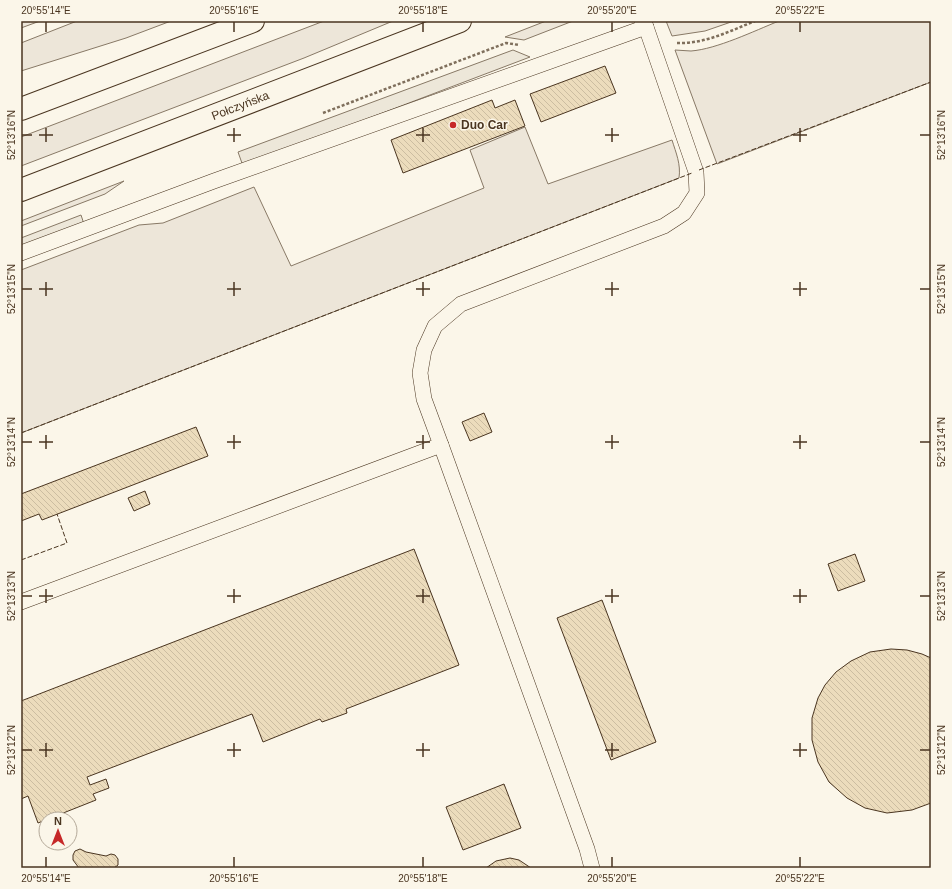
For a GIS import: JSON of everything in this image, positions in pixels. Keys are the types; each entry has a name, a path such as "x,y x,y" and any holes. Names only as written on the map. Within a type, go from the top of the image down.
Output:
{"main road":[{"path":"21,109 253,21"},
{"name":"Połczyńska","path":"21,190 460,21"}],"lane":[{"path":"438,30 474,21"},
{"path":"21,252 644,24 696,172 697,193 684,213 664,226 461,304 435,326 424,350 420,373 424,399 584,842 592,868"},
{"path":"21,602 441,445"}],"path":[{"path":"644,24 657,28 674,43 690,43 708,39 755,21"},
{"path":"316,116 506,43 526,46"}],"shaded area":[{"path":"21,21 40,21 21,28"},
{"path":"77,21 171,21 126,38 21,71 21,43"},
{"path":"324,21 393,21 304,58 21,166 21,137"},
{"path":"546,21 573,21 524,40 505,37"},
{"path":"666,21 734,21 705,31 672,36"},
{"path":"779,21 931,21 931,82 717,164 675,50 691,51 712,47"},
{"path":"513,50 530,57 243,166 238,152"},
{"path":"525,127 548,184 672,140 679,163 679,178 21,433 21,270 139,225 163,223 254,187 291,266 484,188 470,150"},
{"path":"124,181 105,194 21,226 21,221"},
{"path":"81,215 84,224 21,248 21,238"}],"building":[{"path":"605,66 616,93 541,122 530,94"},
{"path":"492,100 495,108 515,100 525,126 403,173 391,140"},
{"path":"484,413 492,432 470,441 462,422"},
{"path":"196,427 208,456 42,520 39,514 21,521 21,494"},
{"path":"145,491 150,504 134,511 128,498"},
{"path":"414,549 459,665 346,709 347,713 322,722 320,719 263,742 252,714 87,777 90,785 106,779 109,788 93,794 96,800 68,811 38,811 38,823 28,796 21,799 21,701"},
{"path":"855,554 865,581 838,591 828,564"},
{"path":"602,600 656,742 611,760 557,618"},
{"path":"891,649 907,650 931,658 931,803 912,810 887,813 865,808 847,798 829,782 818,762 812,740 812,718 818,698 825,685 836,672 851,661 870,652"},
{"path":"504,784 521,828 463,850 446,807"},
{"path":"80,849 86,852 106,856 111,854 115,855 118,859 118,865 114,868 79,868 73,860 73,855 75,851"},
{"path":"510,858 519,860 531,868 486,868 496,861"}],"fence":[{"path":"699,170 931,82"},
{"path":"21,433 692,173"},
{"path":"21,560 67,543 57,514"}],"place":[{"name":"Duo Car","path":"453,125"}]}
